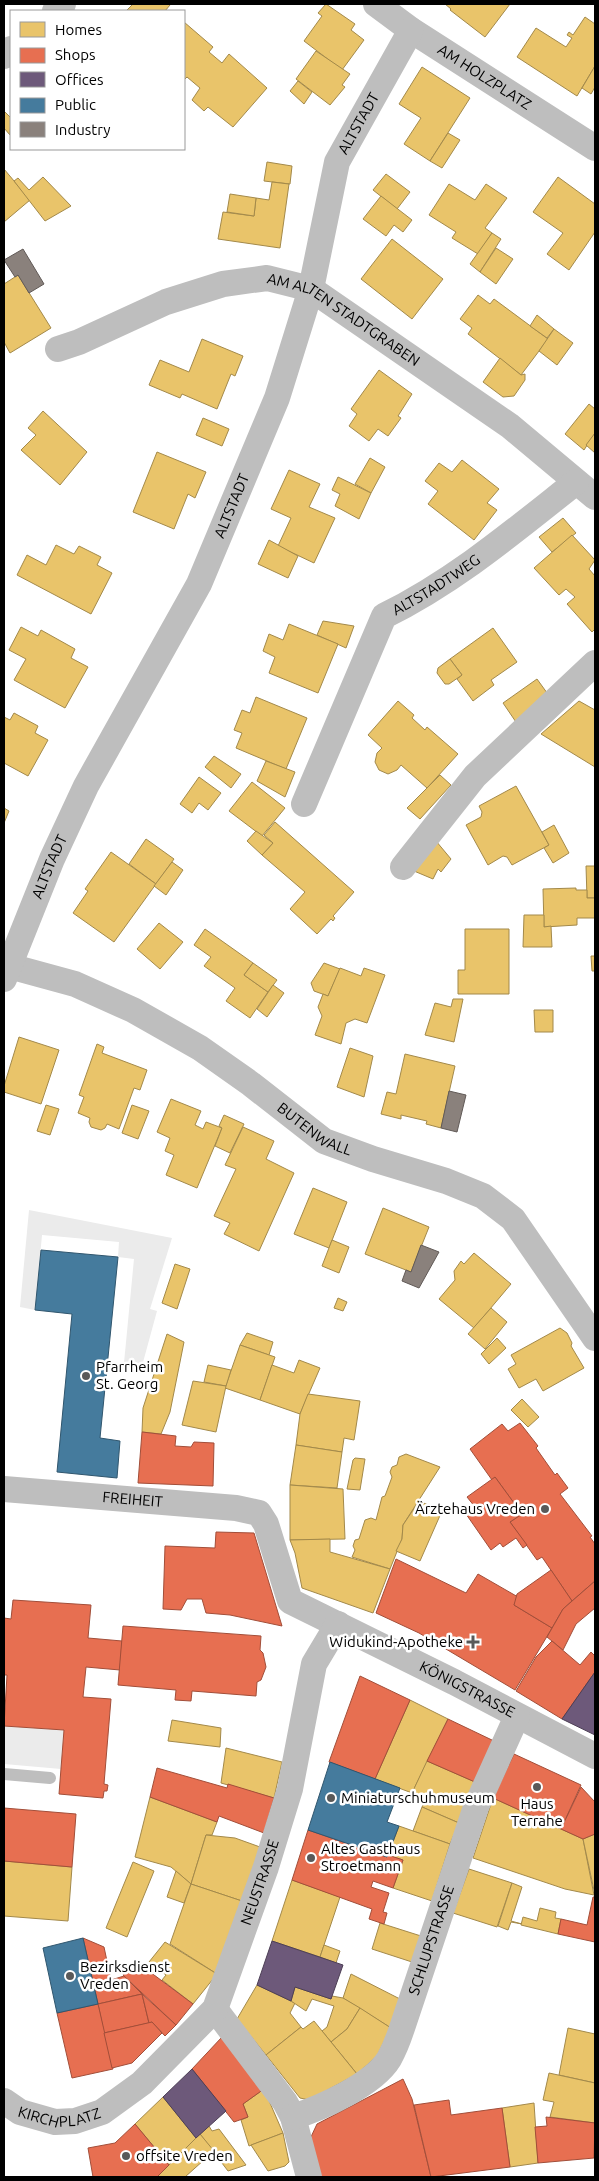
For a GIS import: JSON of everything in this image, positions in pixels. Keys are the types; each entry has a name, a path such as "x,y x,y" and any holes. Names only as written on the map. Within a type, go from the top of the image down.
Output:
{"street":[{"name":"AM HOLZPLATZ","path":"376,4 411,30 595,148"},
{"name":"ALTSTADT","path":"6,972 48,867 86,786 199,584 277,398 312,289 338,162 411,30"},
{"name":"AM ALTEN STADTGRABEN","path":"58,349 79,342 166,302 223,284 267,278 312,289 510,426 586,490"},
{"name":"ALTSTADTWEG","path":"304,804 384,616 415,600 469,567 586,490"},
{"path":"403,867 475,776 595,663"},
{"name":"BUTENWALL","path":"6,972 75,984 133,1010 200,1048 252,1084 324,1141 373,1159 446,1181 483,1196 513,1219 595,1338"},
{"name":"FREIHEIT","path":"4,1489 236,1508 259,1513"},
{"name":"KÖNIGSTRASSE","path":"259,1513 266,1524 290,1601 595,1756"},
{"name":"NEUSTRASSE","path":"116,2103 142,2083 215,2010 266,1867 290,1789 314,1664 338,1624"},
{"name":"SCHLUPSTRASSE","path":"293,2117 308,2112 363,2083 378,2073 388,2060 401,2030 476,1808 517,1716"},
{"path":"215,2010 285,2102 293,2117 309,2177"},
{"name":"KIRCHPLATZ","path":"4,2101 20,2112 32,2117 60,2122 88,2118 116,2103"}],"lane":[{"path":"4,1774 50,1778"}],"shaded area":[{"path":"29,1210 172,1238 150,1309 157,1311 142,1366 124,1363 134,1259 118,1257 119,1242 42,1235 35,1310 20,1307"},
{"path":"4,1726 64,1730 61,1769 4,1764"}],"building: Homes":[{"path":"133,4 170,5 166,10 127,10"},
{"path":"326,4 355,24 351,30 364,40 342,70 304,41 322,16 318,13"},
{"path":"445,4 510,4 485,37"},
{"path":"585,17 595,24 595,66 577,96 517,57 536,28 566,47 572,38 567,35 569,32 573,35"},
{"path":"185,23 213,47 209,52 222,63 229,54 267,88 233,127 208,107 204,111 192,100 200,88 187,77 185,79"},
{"path":"316,51 350,74 342,85 345,87 330,105 296,79"},
{"path":"595,66 595,87 591,94 582,88"},
{"path":"422,67 470,98 430,161 404,144 421,118 399,104"},
{"path":"298,81 312,92 304,104 290,91"},
{"path":"4,111 10,117 10,135 4,128"},
{"path":"448,133 460,140 442,168 430,161"},
{"path":"267,162 292,166 290,184 264,181"},
{"path":"4,169 30,200 4,222"},
{"path":"386,174 410,192 397,209 373,190"},
{"path":"43,177 71,206 45,221 14,181 18,178 29,190"},
{"path":"558,177 595,204 595,232 569,270 547,254 563,233 533,212"},
{"path":"272,182 289,184 280,248 218,239 223,212 254,216 256,198 269,200"},
{"path":"449,184 475,200 486,184 507,198 485,228 492,233 478,254 452,238 456,232 429,215"},
{"path":"230,194 256,198 254,216 227,212"},
{"path":"381,196 412,220 403,232 394,225 386,236 363,219"},
{"path":"492,233 501,239 480,272 470,264"},
{"path":"392,239 443,279 412,319 361,279"},
{"path":"496,248 513,259 496,284 480,272"},
{"path":"18,275 51,328 10,353 4,342 4,284"},
{"path":"478,295 490,304 494,299 548,339 521,375 468,334 472,328 460,319"},
{"path":"537,315 554,329 547,338 530,326"},
{"path":"554,329 573,343 557,365 539,351"},
{"path":"202,339 243,356 235,376 231,374 217,409 182,394 180,398 149,385 160,360 189,372"},
{"path":"500,358 521,375 525,374 525,380 514,396 503,397 483,382"},
{"path":"379,370 412,394 398,416 401,418 388,436 378,429 369,441 349,426 357,414 351,409"},
{"path":"589,404 595,409 595,433 584,450 565,434"},
{"path":"43,411 87,452 60,485 21,450 36,435 28,428"},
{"path":"203,418 229,429 222,446 196,435"},
{"path":"595,433 595,453 586,445"},
{"path":"157,452 206,472 195,498 188,494 174,529 133,512"},
{"path":"370,458 385,467 371,493 355,484"},
{"path":"462,460 499,489 487,503 497,510 474,540 428,504 438,491 425,481 439,463 452,472"},
{"path":"289,470 320,484 309,507 335,518 314,563 278,546 291,518 271,509"},
{"path":"338,477 371,493 359,519 335,506 340,494 332,490"},
{"path":"563,518 576,533 552,552 539,537"},
{"path":"572,535 595,560 589,569 595,576 595,629 592,632 567,604 575,597 566,589 559,595 534,568"},
{"path":"269,540 298,556 288,578 258,564"},
{"path":"56,545 74,554 79,546 101,557 97,565 112,573 91,614 17,575 27,555 46,565"},
{"path":"323,621 354,626 346,648 317,635"},
{"path":"289,624 338,644 318,693 269,673 275,657 263,651 269,634 283,640"},
{"path":"21,627 38,636 41,630 75,649 71,658 88,667 65,708 14,680 26,659 9,650"},
{"path":"493,628 517,662 491,680 494,685 473,701 457,679 462,675 450,659"},
{"path":"450,659 462,675 449,684 445,684 437,673 438,668"},
{"path":"537,679 550,697 518,725 503,703"},
{"path":"256,697 307,718 286,769 236,748 242,733 234,730 242,710 250,713"},
{"path":"398,701 414,715 412,718 425,730 427,727 458,754 427,788 401,765 397,770 388,774 379,770 375,762 377,753 382,748 368,735"},
{"path":"579,701 595,710 595,767 541,734"},
{"path":"14,713 38,726 35,733 48,740 28,776 4,763 4,717 10,720"},
{"path":"214,756 241,774 231,788 205,767"},
{"path":"266,761 295,772 285,797 257,781"},
{"path":"440,775 451,785 420,819 407,808"},
{"path":"199,777 221,793 208,810 199,803 192,813 180,804"},
{"path":"252,782 285,808 262,836 229,811"},
{"path":"516,786 549,845 512,865 507,857 503,856 488,865 466,825 481,817 482,812 479,806"},
{"path":"4,808 9,811 4,823"},
{"path":"275,822 354,892 333,916 335,918 333,921 331,919 317,934 290,909 305,892 262,855 273,843 264,835"},
{"path":"554,825 569,853 553,863 544,848 549,845 542,832"},
{"path":"256,831 273,843 262,855 247,841"},
{"path":"146,839 174,859 156,884 129,864"},
{"path":"436,841 451,859 441,872 438,869 433,879 414,871"},
{"path":"111,852 156,884 114,942 73,913 88,891 85,889"},
{"path":"172,862 183,870 166,895 154,886"},
{"path":"586,866 595,866 595,898 587,898"},
{"path":"576,888 576,890 587,890 587,898 595,898 595,918 577,918 577,925 544,927 543,889"},
{"path":"524,915 544,915 544,927 551,926 552,947 523,947"},
{"path":"159,923 183,942 160,969 137,949"},
{"path":"205,929 253,963 244,975 268,992 250,1018 226,1001 235,988 204,966 211,957 194,945"},
{"path":"465,929 509,929 509,994 458,994 458,970 465,970"},
{"path":"591,956 595,956 595,971 592,971"},
{"path":"253,963 277,980 268,992 244,975"},
{"path":"324,963 340,969 328,996 314,991 311,983"},
{"path":"340,968 361,976 364,968 385,975 367,1023 355,1019 346,1023 341,1044 315,1035 322,1016 318,1007 323,994 328,996"},
{"path":"273,985 284,993 267,1017 257,1009"},
{"path":"453,999 463,999 454,1042 425,1035 435,1003 451,1007"},
{"path":"534,1010 553,1010 553,1032 535,1032"},
{"path":"19,1037 59,1050 41,1104 4,1092 4,1086"},
{"path":"97,1044 104,1047 102,1053 147,1070 140,1090 134,1088 119,1129 107,1124 101,1130 91,1127 90,1118 78,1113 84,1097 79,1095"},
{"path":"350,1048 373,1056 364,1097 337,1087"},
{"path":"405,1054 455,1066 441,1128 426,1124 427,1121 401,1115 401,1119 381,1114 387,1092 396,1094"},
{"path":"171,1099 201,1111 195,1125 203,1129 206,1122 222,1128 197,1188 166,1175 174,1155 165,1151 170,1138 157,1132"},
{"path":"46,1105 59,1109 50,1135 37,1131"},
{"path":"132,1105 149,1111 138,1139 122,1133"},
{"path":"224,1115 244,1124 230,1153 215,1146 222,1128 219,1126"},
{"path":"243,1127 274,1141 266,1159 294,1173 259,1251 224,1234 230,1223 214,1216 236,1169 225,1165"},
{"path":"313,1188 347,1202 329,1248 294,1234"},
{"path":"383,1208 429,1227 411,1272 365,1254"},
{"path":"332,1240 349,1247 339,1273 322,1266"},
{"path":"474,1253 511,1284 474,1328 439,1299 455,1280 454,1271 461,1261 464,1264"},
{"path":"175,1264 190,1269 177,1309 162,1303"},
{"path":"338,1298 347,1302 343,1311 334,1308"},
{"path":"491,1308 507,1322 485,1349 468,1334"},
{"path":"560,1328 567,1333 572,1343 571,1346 584,1368 543,1391 536,1379 519,1388 508,1369 516,1364 511,1355"},
{"path":"247,1333 273,1342 269,1355 240,1345"},
{"path":"167,1334 184,1342 170,1412 161,1434 142,1432 143,1408"},
{"path":"497,1338 506,1348 489,1364 481,1354"},
{"path":"240,1345 275,1357 260,1400 225,1388"},
{"path":"299,1360 320,1368 300,1414 260,1400 272,1365 294,1373"},
{"path":"208,1365 231,1370 226,1386 204,1382"},
{"path":"193,1381 226,1386 216,1432 182,1425"},
{"path":"308,1394 360,1401 354,1440 344,1438 342,1452 296,1445 300,1414"},
{"path":"522,1399 539,1417 528,1427 511,1410"},
{"path":"296,1445 342,1452 337,1488 290,1485"},
{"path":"406,1454 440,1467 403,1525 402,1539 390,1569 352,1557 355,1550 353,1546 355,1540 359,1539 365,1520 371,1518 376,1520 382,1497 385,1496 392,1477 390,1472 392,1467 397,1465 399,1457"},
{"path":"355,1458 365,1459 360,1490 347,1489"},
{"path":"290,1485 343,1489 345,1539 290,1540"},
{"path":"419,1501 442,1511 420,1561 396,1551 402,1539 403,1525"},
{"path":"330,1539 330,1552 390,1569 373,1613 302,1588 295,1553 290,1540"},
{"path":"410,1700 448,1719 412,1793 375,1779"},
{"path":"172,1720 221,1728 220,1747 168,1741"},
{"path":"226,1748 282,1762 274,1798 221,1783"},
{"path":"427,1761 475,1782 459,1823 422,1807 426,1799 412,1793"},
{"path":"150,1797 217,1822 212,1835 206,1835 191,1884 171,1867 135,1857"},
{"path":"493,1798 583,1839 594,1895 565,1889 473,1858"},
{"path":"422,1807 459,1823 450,1844 413,1831"},
{"path":"399,1826 450,1844 432,1901 393,1888 403,1860 388,1855"},
{"path":"595,1834 595,1895 583,1839"},
{"path":"206,1835 235,1838 260,1847 242,1901 191,1884"},
{"path":"4,1861 72,1867 68,1921 4,1916"},
{"path":"133,1862 154,1871 127,1937 106,1928"},
{"path":"469,1869 512,1883 497,1927 453,1913"},
{"path":"176,1871 191,1884 184,1903 167,1897"},
{"path":"292,1880 340,1897 320,1957 272,1941"},
{"path":"512,1883 522,1887 511,1921 522,1924 511,1922 508,1930 498,1926"},
{"path":"191,1884 242,1901 217,1974 170,1944"},
{"path":"540,1908 556,1912 555,1918 561,1919 558,1934 521,1925 523,1917 537,1921"},
{"path":"380,1923 421,1936 412,1962 372,1949"},
{"path":"165,1942 217,1974 193,2004 162,1980 166,1975 149,1962"},
{"path":"324,1945 340,1951 336,1963 320,1957"},
{"path":"351,1974 400,1999 391,2028 343,1998"},
{"path":"257,1985 295,2003 290,2013 301,2027 266,2055 237,2019"},
{"path":"295,1987 331,1999 332,1996 343,1998 360,2008 347,2029 331,2042 322,2031 327,2027 334,2006 312,1999 306,2011 291,2001"},
{"path":"360,2008 391,2028 377,2056 357,2074 331,2042 347,2029"},
{"path":"314,2021 357,2074 309,2100 300,2098 266,2055 301,2027 303,2029"},
{"path":"568,2028 595,2034 595,2083 559,2075"},
{"path":"549,2073 595,2083 595,2123 550,2117 554,2102 543,2100"},
{"path":"264,2089 283,2133 249,2146 241,2120 248,2117 243,2104"},
{"path":"163,2097 196,2138 169,2165 135,2124"},
{"path":"534,2103 538,2163 510,2167 502,2108"},
{"path":"209,2126 212,2131 219,2129 246,2165 228,2171 200,2134"},
{"path":"283,2133 289,2162 285,2166 268,2171 251,2145"},
{"path":"200,2134 214,2151 185,2177 157,2177"}],"building: Shops":[{"name":"Ärztehaus Vreden","path":"520,1423 538,1446 536,1448 555,1475 557,1473 568,1488 560,1494 592,1536 590,1537 595,1544 595,1581 572,1601 542,1557 537,1560 510,1522 522,1514 495,1477 492,1480 470,1449 502,1424 508,1431"},
{"path":"142,1432 176,1436 175,1446 191,1447 194,1442 214,1443 213,1486 138,1483"},
{"path":"495,1477 522,1514 510,1522 527,1545 523,1548 516,1538 503,1547 500,1543 491,1550 466,1514 475,1507 467,1497"},
{"path":"216,1532 254,1533 282,1626 230,1615 206,1613 202,1599 187,1599 181,1610 163,1609 165,1546 215,1548"},
{"path":"396,1559 466,1593 478,1574 518,1597 514,1605 552,1628 515,1690 419,1633 376,1613"},
{"path":"551,1570 572,1601 563,1609 552,1628 514,1605 517,1594"},
{"path":"595,1581 595,1608 576,1624 563,1650 547,1637 563,1609"},
{"path":"13,1600 91,1605 88,1638 122,1641 120,1670 86,1667 83,1697 111,1699 104,1784 108,1785 107,1791 104,1791 103,1798 59,1794 64,1730 4,1726 7,1675 4,1675 4,1618 11,1619"},
{"path":"123,1626 261,1636 260,1650 263,1653 266,1667 261,1680 257,1682 256,1696 192,1691 191,1701 175,1700 176,1690 118,1685"},
{"path":"552,1641 580,1665 591,1652 595,1656 595,1672 562,1719 516,1691 536,1657"},
{"path":"360,1676 410,1700 375,1779 329,1762"},
{"path":"448,1719 494,1741 475,1782 427,1761"},
{"path":"514,1754 581,1785 561,1829 493,1798"},
{"path":"157,1768 227,1788 228,1784 274,1798 264,1833 219,1816 217,1822 150,1797"},
{"path":"581,1787 595,1802 595,1834 583,1839 561,1829"},
{"path":"4,1808 76,1814 72,1867 4,1861"},
{"path":"308,1830 387,1857 388,1855 403,1860 393,1888 373,1881 371,1887 389,1893 383,1912 387,1913 384,1924 369,1919 372,1909 292,1880"},
{"path":"593,1897 595,1897 595,1942 558,1934 561,1919 587,1925"},
{"path":"83,1938 104,1947 111,1980 124,1976 142,1994 98,2004"},
{"path":"134,1960 193,2004 176,2025 123,1975"},
{"path":"142,1994 149,2023 104,2033 98,2004"},
{"path":"142,1994 176,2025 165,2036 152,2022 149,2023"},
{"path":"98,2004 113,2069 72,2078 57,2013"},
{"path":"152,2022 162,2033 132,2063 112,2068 104,2033"},
{"path":"222,2037 264,2089 243,2104 248,2117 234,2122 192,2069"},
{"path":"403,2079 412,2099 431,2177 320,2177 310,2139 317,2124"},
{"path":"449,2100 451,2115 502,2108 510,2167 431,2177 414,2105"},
{"path":"546,2117 595,2123 594,2158 538,2163 535,2127 547,2126"},
{"name":"offsite Vreden","path":"135,2124 169,2165 157,2177 93,2177 88,2148 115,2143"}],"building: Offices":[{"path":"595,1672 595,1735 562,1719"},
{"path":"272,1941 343,1965 331,1999 295,1987 291,2001 257,1985"},
{"path":"192,2069 226,2111 196,2138 163,2097"}],"building: Public":[{"name":"Pfarrheim St. Georg","path":"41,1250 118,1257 100,1438 120,1441 117,1478 57,1472 72,1314 35,1310"},
{"path":"330,1762 400,1788 387,1822 399,1826 387,1857 308,1830"},
{"name":"Bezirksdienst Vreden","path":"83,1938 98,2004 57,2013 43,1948"}],"building: Industry":[{"path":"23,249 44,284 29,293 18,275 15,277 4,260"},
{"path":"449,1091 466,1095 457,1132 441,1128"},
{"path":"421,1245 439,1252 419,1288 402,1281 406,1270 411,1272"}],"place":[{"name":"Pfarrheim St. Georg","path":"86,1376"},
{"name":"Ärztehaus Vreden","path":"545,1509"},
{"name":"Widukind-Apotheke","path":"473,1642"},
{"name":"Haus Terrahe","path":"537,1787"},
{"name":"Miniaturschuhmuseum","path":"331,1798"},
{"name":"Altes Gasthaus Stroetmann","path":"311,1858"},
{"name":"Bezirksdienst Vreden","path":"70,1976"},
{"name":"offsite Vreden","path":"126,2156"}]}
